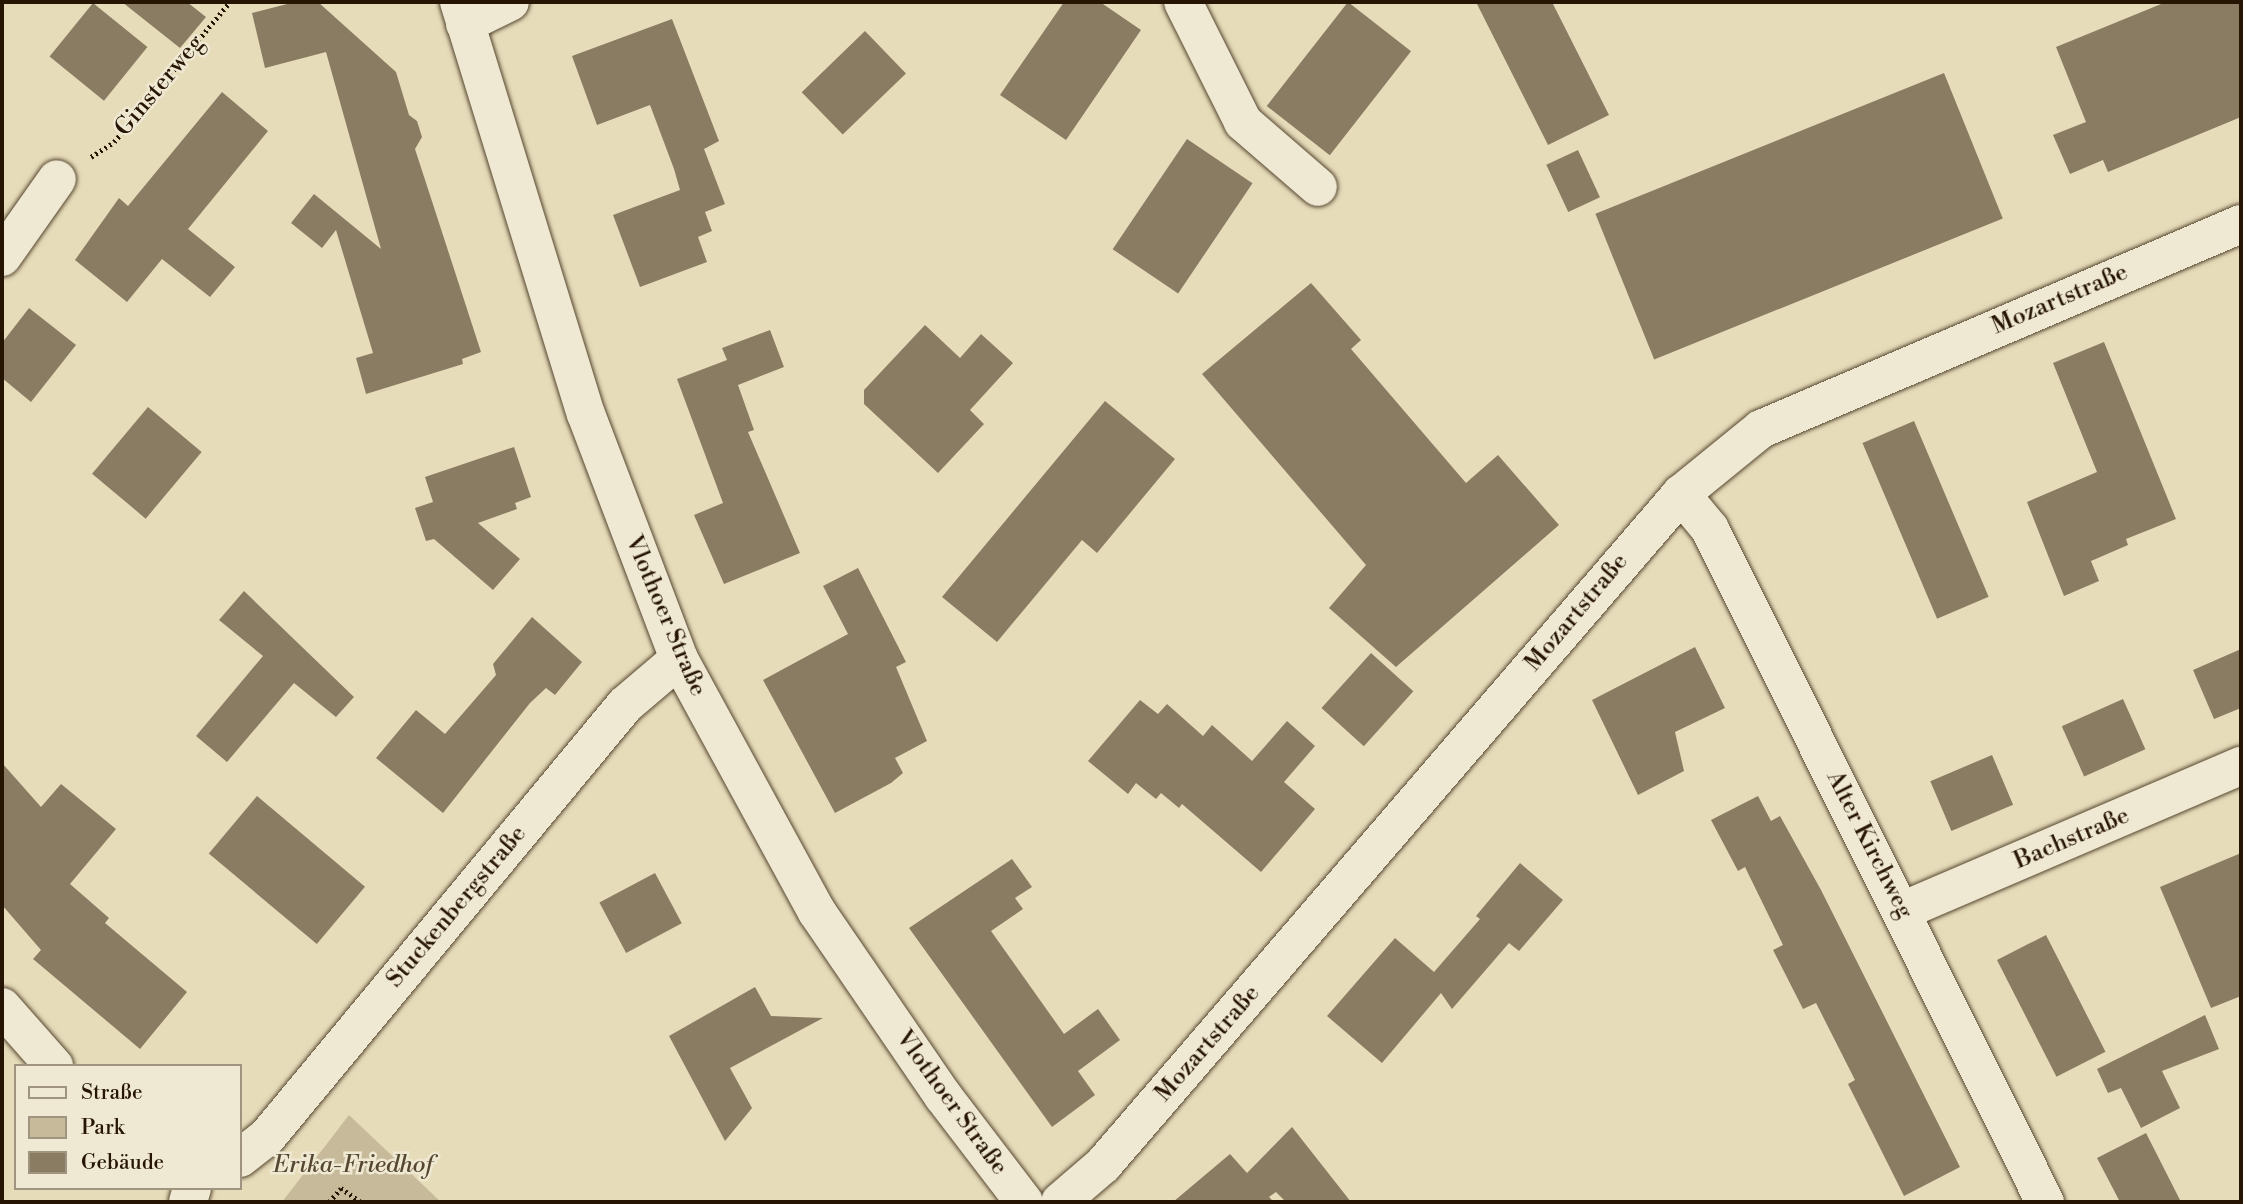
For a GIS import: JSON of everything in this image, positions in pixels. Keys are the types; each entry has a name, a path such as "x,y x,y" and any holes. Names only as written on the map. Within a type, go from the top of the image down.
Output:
{"street":[{"path":"462,13 510,2"},
{"path":"1183,2 1243,121 1318,187"},
{"name":"Vlothoer Straße","path":"462,13 586,414 678,659 817,912 943,1096 1024,1202"},
{"path":"2,257 57,178"},
{"name":"Mozartstraße","path":"1060,1202 1103,1165 1682,494 1761,429 2241,224"},
{"name":"Alter Kirchweg","path":"1682,494 1710,529 2045,1202"},
{"name":"Stuckenbergstraße","path":"242,1156 267,1137 625,705 678,659"},
{"name":"Bachstraße","path":"1902,912 2241,766"},
{"path":"2,1007 52,1064"}],"path":[{"name":"Ginsterweg","path":"57,178 114,142 230,2"},
{"path":"329,1202 341,1188 361,1202"}],"green space":[{"name":"Erika-Friedhof","path":"349,1115 441,1202 282,1202"}],"building":[{"path":"122,2 187,2 206,17 180,48"},
{"path":"295,2 318,2 396,72 409,115 417,121 422,137 415,149 481,352 462,359 463,364 366,394 356,358 373,353 336,230 322,248 291,223 314,194 381,249 326,52 265,68 252,13"},
{"path":"1064,2 1100,2 1141,30 1066,140 1000,95"},
{"path":"1348,2 1411,51 1330,155 1267,106"},
{"path":"1476,2 1552,2 1609,115 1548,145"},
{"path":"2166,2 2241,2 2241,117 2108,172 2103,160 2070,174 2053,135 2086,122 2056,47"},
{"path":"93,3 147,47 104,101 50,57"},
{"path":"672,19 719,141 704,149 725,204 705,212 712,231 698,237 707,262 640,287 613,215 680,190 674,169 650,105 597,125 572,56"},
{"path":"865,31 906,73 843,135 802,92"},
{"path":"1944,73 2003,219 1654,359 1595,214"},
{"path":"222,92 268,131 188,229 235,267 210,297 162,259 127,302 75,260 119,198 128,206"},
{"path":"1187,139 1252,183 1178,293 1113,249"},
{"path":"1578,150 1600,197 1568,212 1546,165"},
{"path":"1311,283 1361,340 1351,349 1466,483 1498,455 1559,525 1396,667 1329,608 1366,565 1202,374"},
{"path":"29,308 76,345 31,402 2,378 2,343"},
{"path":"925,325 960,358 981,334 1013,363 970,410 984,424 938,473 864,404 864,390"},
{"path":"770,330 784,367 738,385 754,430 748,432 800,553 724,584 694,515 723,503 677,379 727,360 722,348"},
{"path":"2104,342 2176,519 2126,539 2128,545 2091,561 2099,581 2064,596 2027,502 2097,472 2053,363"},
{"path":"1105,401 1175,459 1097,553 1082,540 997,642 942,597"},
{"path":"148,407 202,452 146,519 92,474"},
{"path":"1914,421 1989,597 1937,619 1862,443"},
{"path":"514,447 531,497 515,503 517,509 478,523 520,559 493,590 434,539 426,541 415,508 433,502 425,477"},
{"path":"858,568 906,662 896,667 927,741 895,758 903,773 891,783 835,813 763,680 848,634 823,586"},
{"path":"244,591 354,697 336,717 294,683 227,762 196,736 263,656 219,620"},
{"path":"532,617 582,662 555,695 546,688 530,703 443,813 376,758 416,710 445,734 496,675 493,664"},
{"path":"1695,647 1725,708 1675,732 1684,771 1638,795 1592,700"},
{"path":"2241,649 2241,708 2214,719 2193,670"},
{"path":"1371,653 1413,691 1364,746 1321,708"},
{"path":"2123,699 2145,749 2084,776 2062,726"},
{"path":"1140,700 1158,714 1167,704 1203,736 1212,725 1252,761 1287,721 1315,746 1284,782 1315,809 1261,872 1182,804 1179,808 1161,793 1156,799 1136,783 1128,794 1088,761"},
{"path":"1992,755 2013,805 1951,831 1930,781"},
{"path":"2,763 41,807 61,784 116,829 70,884 109,918 105,923 187,992 140,1049 33,959 41,950 2,905"},
{"path":"257,796 365,887 317,944 209,853"},
{"path":"1758,796 1771,821 1780,816 1821,890 1960,1167 1904,1196 1848,1084 1855,1080 1816,1003 1803,1009 1773,950 1783,945 1745,867 1738,871 1711,820"},
{"path":"2241,853 2241,996 2211,1008 2160,887"},
{"path":"1012,859 1032,887 1015,898 1023,909 991,931 1064,1034 1098,1009 1120,1040 1078,1071 1095,1095 1052,1127 909,928"},
{"path":"1520,863 1563,900 1519,951 1509,943 1452,1009 1441,993 1382,1063 1327,1016 1395,938 1434,972 1480,919 1476,916"},
{"path":"655,873 682,923 626,953 599,903"},
{"path":"2046,935 2105,1052 2056,1077 1997,960"},
{"path":"755,987 771,1016 823,1018 730,1068 752,1108 725,1141 669,1036"},
{"path":"2205,1015 2219,1049 2162,1071 2180,1108 2141,1128 2121,1088 2108,1093 2097,1069"},
{"path":"1292,1127 1351,1202 1286,1202 1276,1192 1269,1197 1274,1202 1173,1202 1230,1154 1247,1173"},
{"path":"2146,1133 2181,1202 2120,1202 2097,1158"}]}
